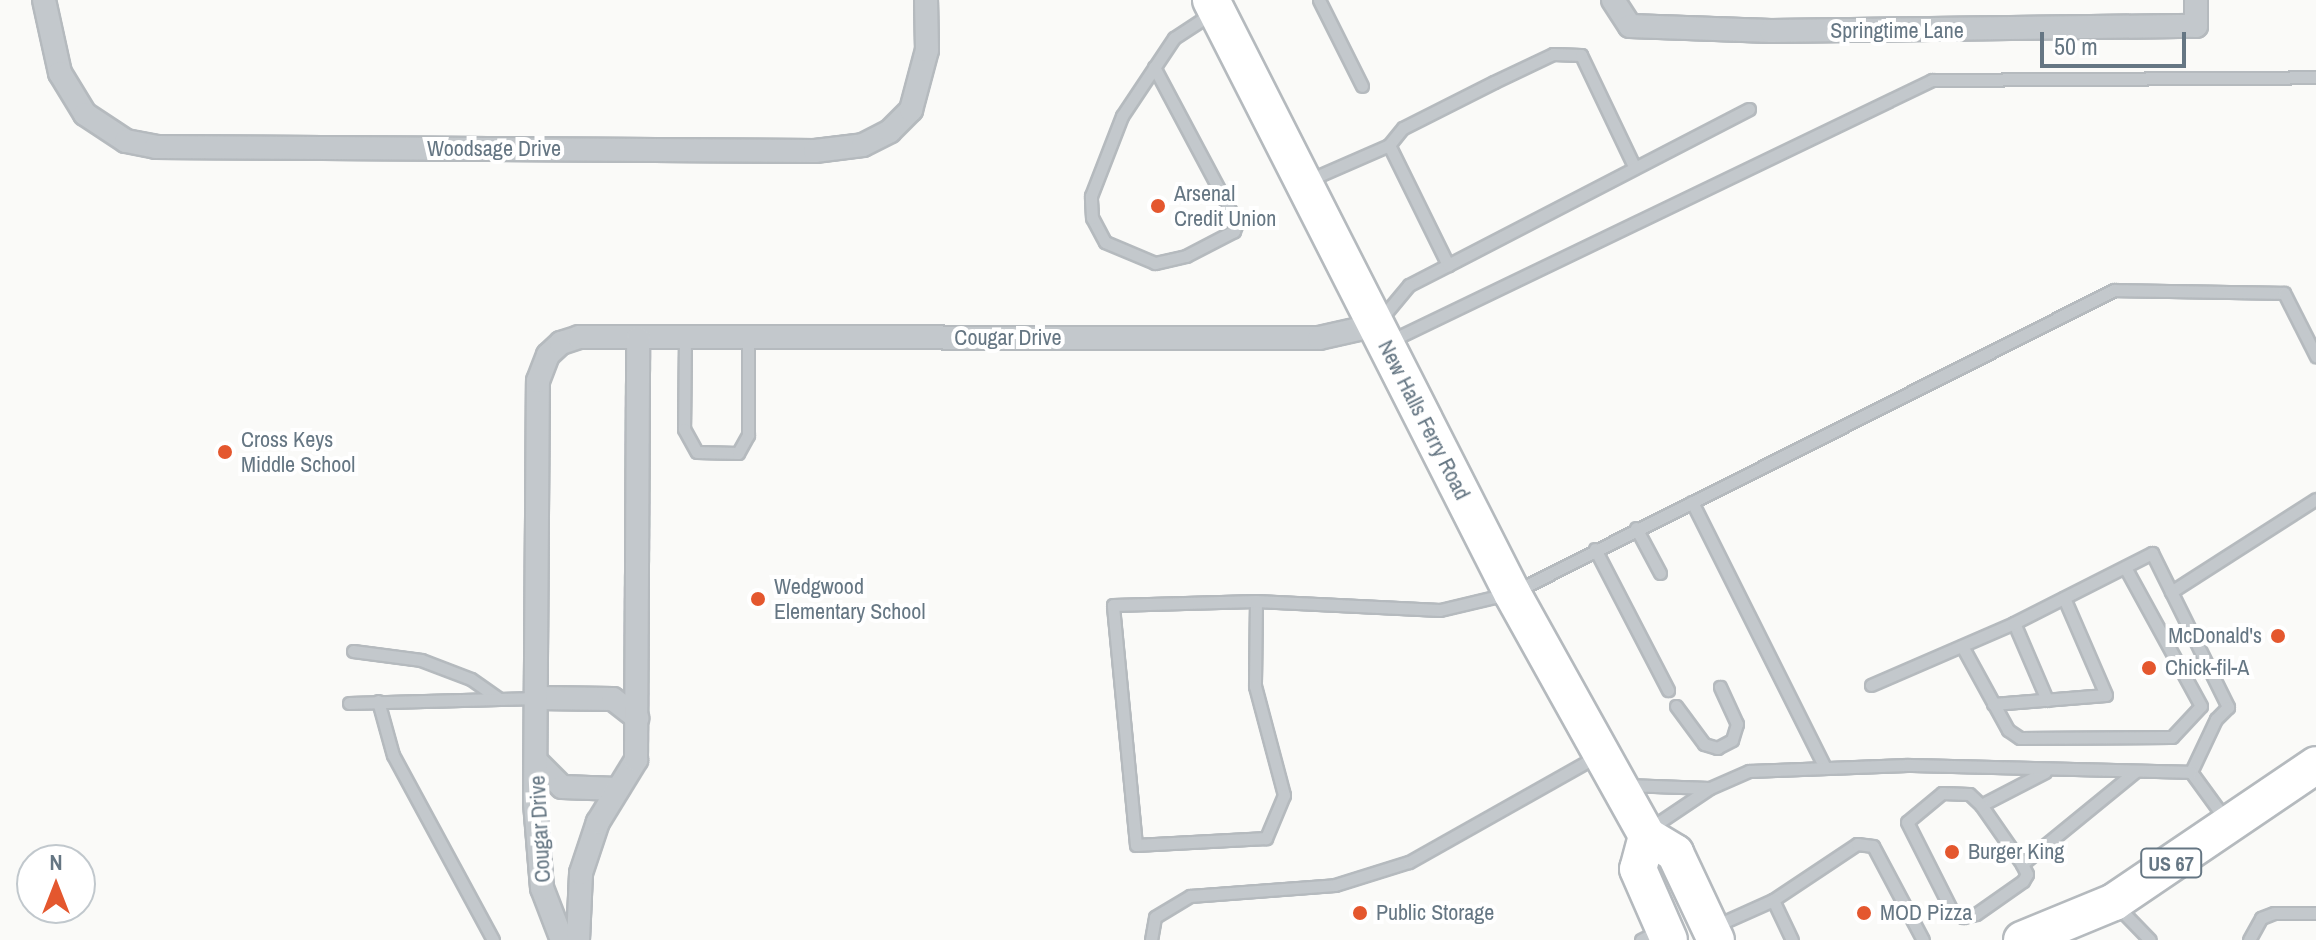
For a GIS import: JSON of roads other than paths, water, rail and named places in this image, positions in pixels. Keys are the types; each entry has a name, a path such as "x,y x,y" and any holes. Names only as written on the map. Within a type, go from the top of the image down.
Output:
{"main road":[{"name":"New Halls Ferry Road","path":"1214,5 1512,593 1646,833 1675,853 1713,934"},
{"name":"US 67","path":"2022,940 2114,902 2316,765"},
{"path":"1646,833 1638,869 1658,936"},
{"name":"US 67","path":"2080,940 2114,902"}],"street":[{"name":"Woodsage Drive","path":"44,0 60,73 78,106 104,131 156,147 815,151 863,145 890,131 911,110 927,50 926,0"},
{"name":"Springtime Lane","path":"1613,0 1630,26 1649,29 2196,26 2196,0"},
{"name":"Cougar Drive","path":"562,940 542,888 537,762 538,381 548,355 561,343 579,337 1319,338 1381,334"},
{"name":"Cougar Drive","path":"578,940 581,873 598,822 636,760 638,338"},
{"path":"538,698 613,699 637,718"},
{"name":"Cougar Drive","path":"537,762 562,787 618,789"}],"lane":[{"path":"1319,0 1362,86"},
{"path":"1154,67 1237,223 1234,231 1186,256 1155,263 1105,242 1092,218 1091,196 1122,116 1154,67 1174,38 1214,5"},
{"path":"1304,182 1389,145 1403,128 1553,54 1581,55 1634,166"},
{"path":"1381,334 1932,80 2316,77"},
{"path":"1381,334 1409,285 1549,217 1634,166 1749,109"},
{"path":"1389,145 1448,265"},
{"path":"1256,601 1255,686 1284,795 1266,838 1136,845 1113,605 1256,601 1440,610 1512,593 2114,290 2284,293 2316,356"},
{"path":"685,338 684,429 697,452 738,453 748,435 748,338"},
{"path":"2171,592 2316,499"},
{"path":"1692,502 1824,766"},
{"path":"1636,528 1660,573"},
{"path":"1595,549 1668,690"},
{"path":"1871,685 2014,623 2152,553 2228,707 2216,719 2191,772"},
{"path":"1962,646 2008,730 2020,738 2172,737 2201,706 2125,567"},
{"path":"1993,704 2106,695 2064,598"},
{"path":"2014,623 2047,700"},
{"path":"353,651 421,660 471,679 499,699"},
{"path":"1676,706 1704,744 1717,748 1732,740 1737,724 1720,687"},
{"path":"349,703 538,698"},
{"path":"378,701 393,755 493,940"},
{"path":"1151,940 1155,917 1190,896 1335,885 1409,862 1601,754"},
{"path":"1646,833 1710,788 1749,771 1824,766 2191,772"},
{"path":"1981,805 2048,771"},
{"path":"2022,864 2136,771"},
{"path":"2191,772 2229,824"},
{"path":"1618,785 1710,788"},
{"path":"1942,793 1969,794 1981,805 2022,864 2027,874 2023,881 1976,914 1963,917 1952,911 1907,822 1942,793"},
{"path":"1713,934 1773,900 1857,844 1873,846 1923,940"},
{"path":"1773,900 1792,940"},
{"path":"2114,902 2150,940"},
{"path":"2249,940 2261,918 2274,913 2316,913"}],"place":[{"name":"Arsenal Credit Union","path":"1158,206"},
{"name":"Cross Keys Middle School","path":"225,452"},
{"name":"Wedgwood Elementary School","path":"758,599"},
{"name":"McDonald's","path":"2278,636"},
{"name":"Chick-fil-A","path":"2149,668"},
{"name":"Burger King","path":"1952,852"},
{"name":"Public Storage","path":"1360,913"},
{"name":"MOD Pizza","path":"1864,913"}]}
